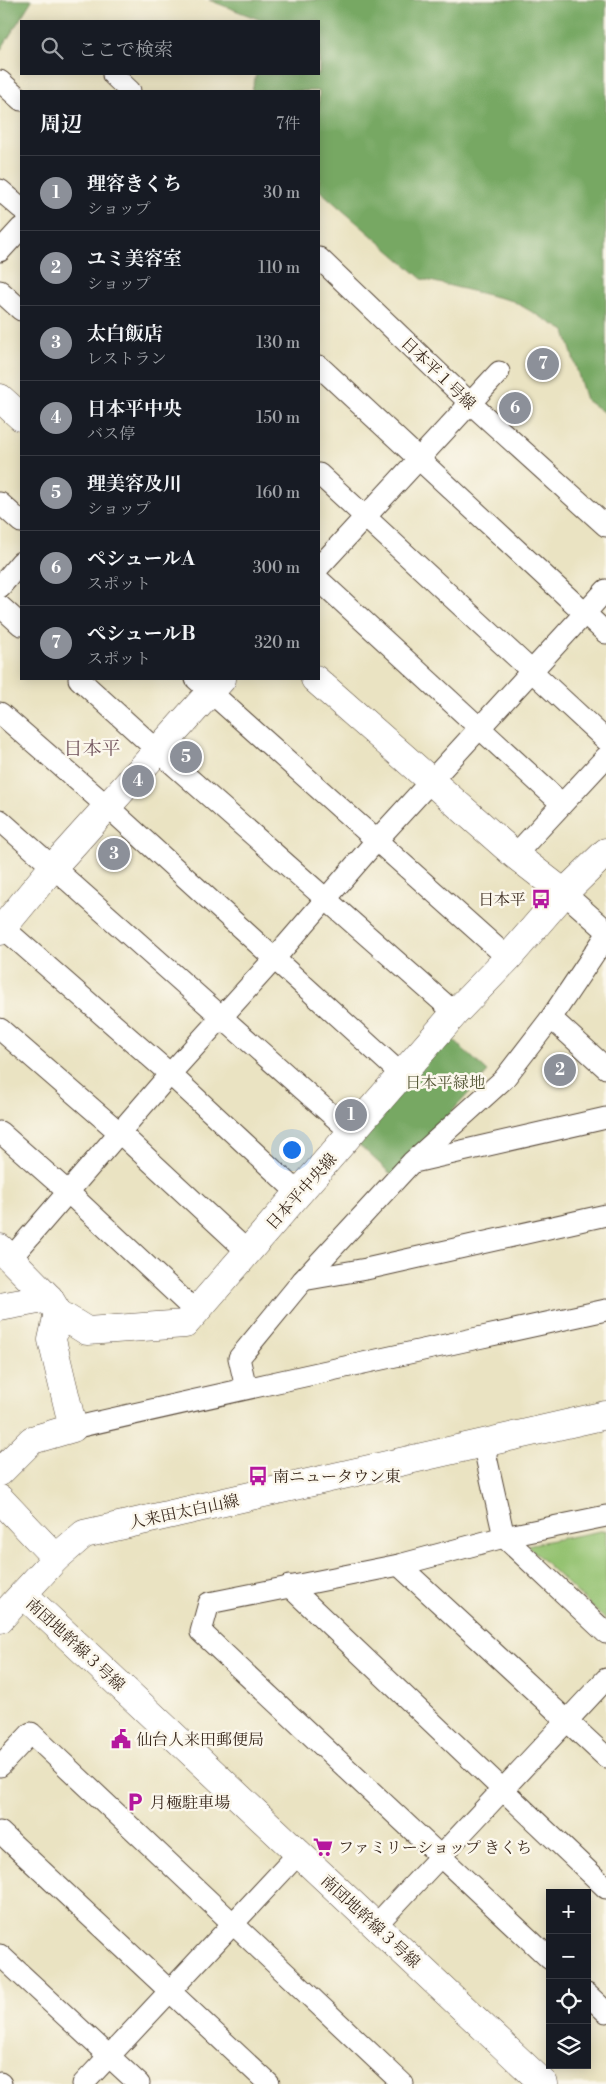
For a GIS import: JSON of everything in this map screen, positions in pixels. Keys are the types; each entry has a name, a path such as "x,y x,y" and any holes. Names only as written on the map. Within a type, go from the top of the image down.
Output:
{"street":[{"path":"113,75 129,90"},
{"path":"0,81 20,99"},
{"path":"0,190 20,207"},
{"path":"0,252 20,229"},
{"name":"日本平１号線","path":"320,259 469,402 606,526"},
{"path":"0,291 20,309"},
{"path":"320,367 606,633"},
{"path":"320,566 469,402 499,372"},
{"path":"0,398 20,416"},
{"path":"320,475 606,740"},
{"path":"0,503 20,521"},
{"path":"0,587 20,563"},
{"path":"320,581 562,804"},
{"path":"6,1253 68,1192 376,841 606,590"},
{"path":"0,606 20,624"},
{"path":"80,680 455,1013"},
{"path":"316,680 515,855 564,893 606,930"},
{"path":"298,1193 170,1074 1,928 53,867 158,751 210,683 376,841 508,958"},
{"path":"0,713 108,807 402,1075"},
{"path":"515,855 606,757"},
{"path":"0,820 220,1018 352,1133"},
{"name":"日本平中央線","path":"6,1253 54,1305 87,1331 185,1324 455,1013 508,958 564,893 606,852"},
{"path":"246,1388 239,1358 304,1280 412,1162 504,1079 551,1018 606,936"},
{"path":"551,1018 606,1068"},
{"path":"0,1029 120,1133 247,1251"},
{"path":"412,1162 606,1118"},
{"path":"0,1132 68,1192 195,1311"},
{"path":"304,1280 366,1269 606,1216"},
{"path":"0,1307 54,1305 52,1340 73,1428"},
{"path":"0,1472 32,1440 73,1428 246,1388 606,1310"},
{"name":"人来田太白山線","path":"0,1619 56,1558 84,1534 606,1415"},
{"path":"483,1443 504,1537 606,1633"},
{"path":"0,1499 56,1558"},
{"path":"546,1955 201,1632 209,1603 399,1565 504,1537 606,1516"},
{"path":"399,1565 606,1757"},
{"path":"289,1586 606,1888"},
{"name":"南団地幹線３号線","path":"23,1594 544,2084"},
{"path":"376,1925 606,1679"},
{"path":"0,1766 31,1733 403,2084"},
{"path":"0,1832 269,2084"},
{"path":"83,2084 299,1853"},
{"path":"0,1955 139,2084"},
{"path":"591,1998 606,2012"}],"green space":[{"path":"0,0 32,0 0,51"},
{"path":"209,0 606,0 606,414 586,400 565,331 513,301 422,279 320,191 320,90 252,90 256,75 320,75 320,20 260,20"},
{"name":"日本平緑地","path":"450,1037 488,1072 393,1176 355,1141"},
{"path":"606,1530 606,1620 527,1545"}],"place":[{"name":"ぺシュールB","path":"543,364"},
{"name":"ペシュールA","path":"515,408"},
{"name":"理美容及川","path":"186,757"},
{"name":"日本平中央","path":"138,781"},
{"name":"太白飯店","path":"114,854"},
{"name":"日本平","path":"541,899"},
{"name":"ユミ美容室","path":"560,1070"},
{"name":"理容きくち","path":"351,1115"},
{"name":"南ニュータウン東","path":"258,1476"},
{"name":"仙台人来田郵便局","path":"121,1739"},
{"name":"月極駐車場","path":"135,1802"},
{"name":"ファミリーショップ きくち","path":"323,1847"}],"district":[{"name":"日本平","path":"92,748"}]}
